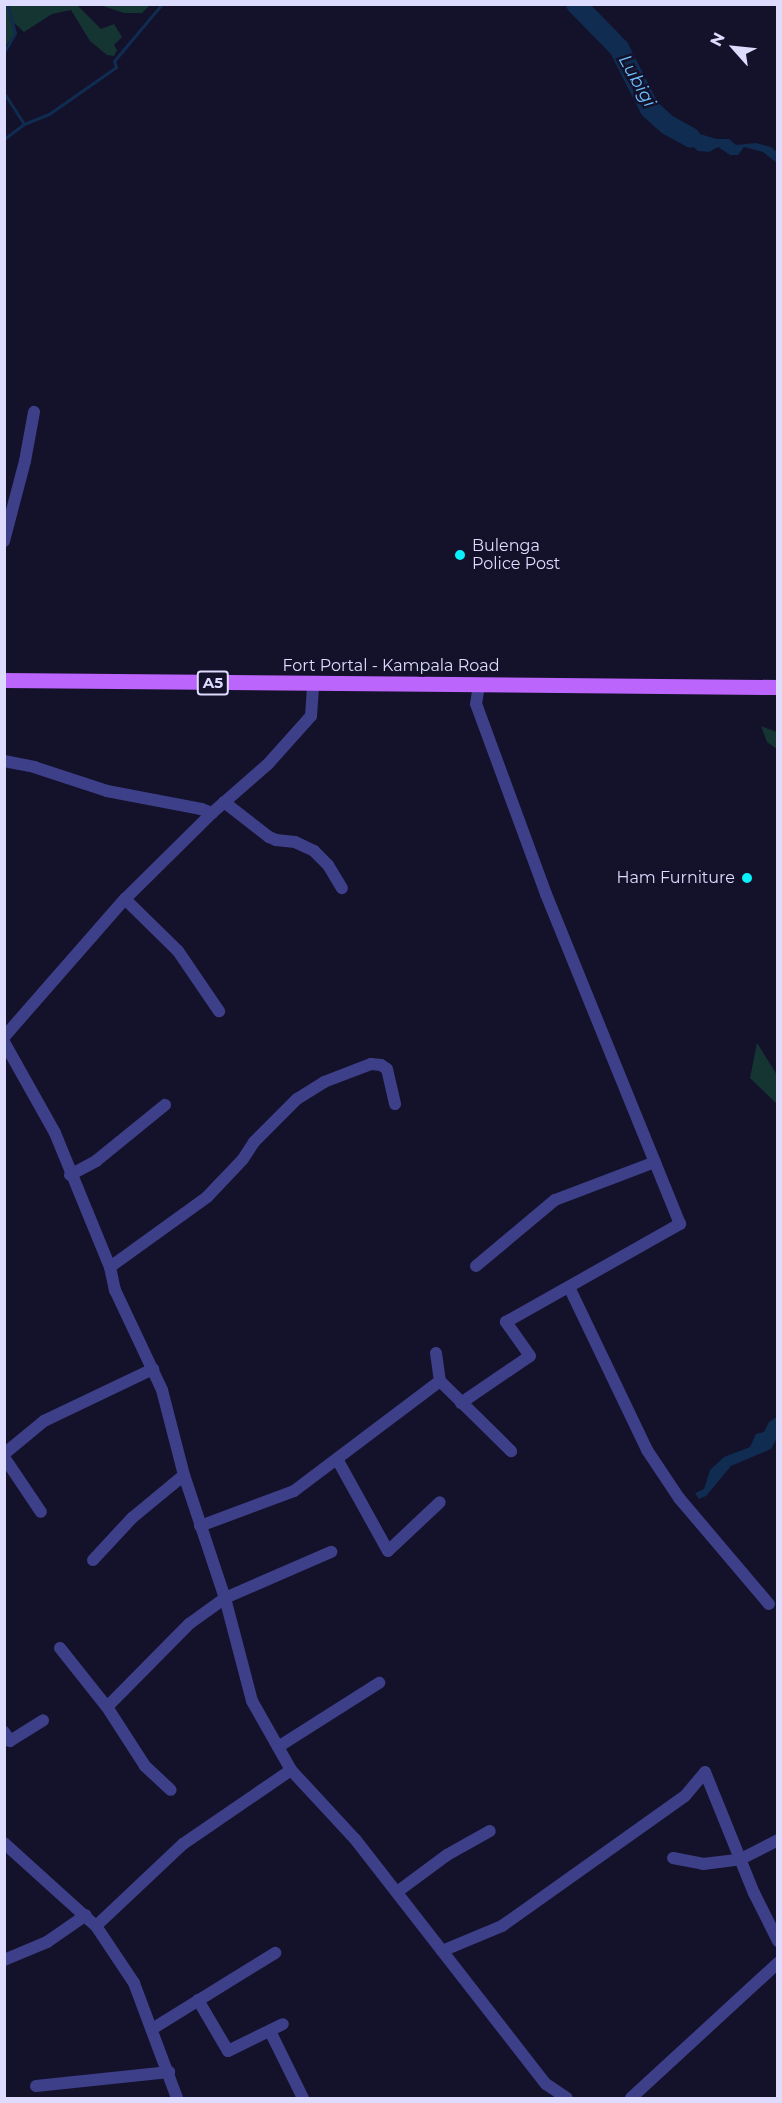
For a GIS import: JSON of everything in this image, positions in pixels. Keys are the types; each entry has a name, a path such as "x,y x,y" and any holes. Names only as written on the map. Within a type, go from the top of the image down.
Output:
{"main road":[{"name":"Fort Portal - Kampala Road","path":"4,680 777,687"}],"street":[{"path":"4,541 25,461 33,412"},
{"path":"4,1037 125,899 212,813 268,764 311,716 313,684"},
{"path":"461,1402 530,1356 506,1322 680,1224 542,883 477,704 479,684"},
{"path":"4,761 34,767 107,791 212,813"},
{"path":"224,802 269,837 295,842 314,851 328,865 342,888"},
{"path":"125,899 178,951 219,1011"},
{"path":"4,1042 55,1133 70,1174 111,1268 115,1290 162,1389 184,1475 225,1598 252,1701 291,1770 355,1839 546,2084 567,2098"},
{"path":"111,1268 207,1197 243,1159 254,1142 297,1099 324,1082 371,1064 381,1065 387,1069 395,1104"},
{"path":"70,1174 96,1161 165,1105"},
{"path":"476,1266 555,1200 655,1162"},
{"path":"569,1287 647,1450 679,1498 769,1604"},
{"path":"436,1353 440,1381 511,1451"},
{"path":"41,1512 4,1456 44,1421 153,1369"},
{"path":"200,1526 294,1491 440,1381"},
{"path":"337,1459 388,1551 440,1502"},
{"path":"93,1560 132,1518 184,1475"},
{"path":"107,1707 189,1624 225,1598 331,1552"},
{"path":"60,1648 107,1707 145,1766 171,1790"},
{"path":"278,1747 379,1683"},
{"path":"4,1732 10,1741 43,1720"},
{"path":"96,1926 183,1844 291,1770"},
{"path":"442,1951 502,1926 686,1796 705,1772 754,1893 777,1941"},
{"path":"397,1893 447,1855 490,1831"},
{"path":"673,1858 704,1864 741,1859 777,1840"},
{"path":"4,1843 96,1926 134,1983 177,2098"},
{"path":"4,1960 47,1942 86,1915"},
{"path":"152,2029 275,1953"},
{"path":"631,2098 777,1963"},
{"path":"198,2000 228,2051 283,2024"},
{"path":"270,2031 303,2098"},
{"path":"36,2086 169,2072"}],"green space":[{"path":"5,4 77,5 101,29 114,24 122,37 114,45 117,50 114,56 107,55 90,41 71,10 52,14 24,32 11,20 15,33 5,47"},
{"path":"100,5 150,5 142,13 124,13"},
{"path":"761,726 777,732 777,749 767,742"},
{"path":"757,1043 777,1075 777,1104 750,1078"}],"water":[{"path":"632,72 645,86 655,105 655,113 644,107 636,95"},
{"path":"668,125 717,139 729,139 736,145 756,143 771,147 777,152 777,163 763,152 744,147 738,155 730,155 718,147 709,152 698,151"},
{"path":"777,1417 777,1438 771,1449 731,1466 706,1496 699,1499 695,1493 704,1489 710,1470 724,1457 750,1447 756,1434 764,1432 769,1422"}],"waterway":[{"path":"4,52 15,33 7,4"},
{"path":"4,139 24,124 49,114 116,67 114,61 162,4"},
{"name":"Lubigi","path":"576,4 619,48 650,109 668,125 691,138"},
{"path":"4,93 24,124"}],"place":[{"name":"Bulenga Police Post","path":"460,555"},
{"name":"Ham Furniture","path":"747,878"}]}
